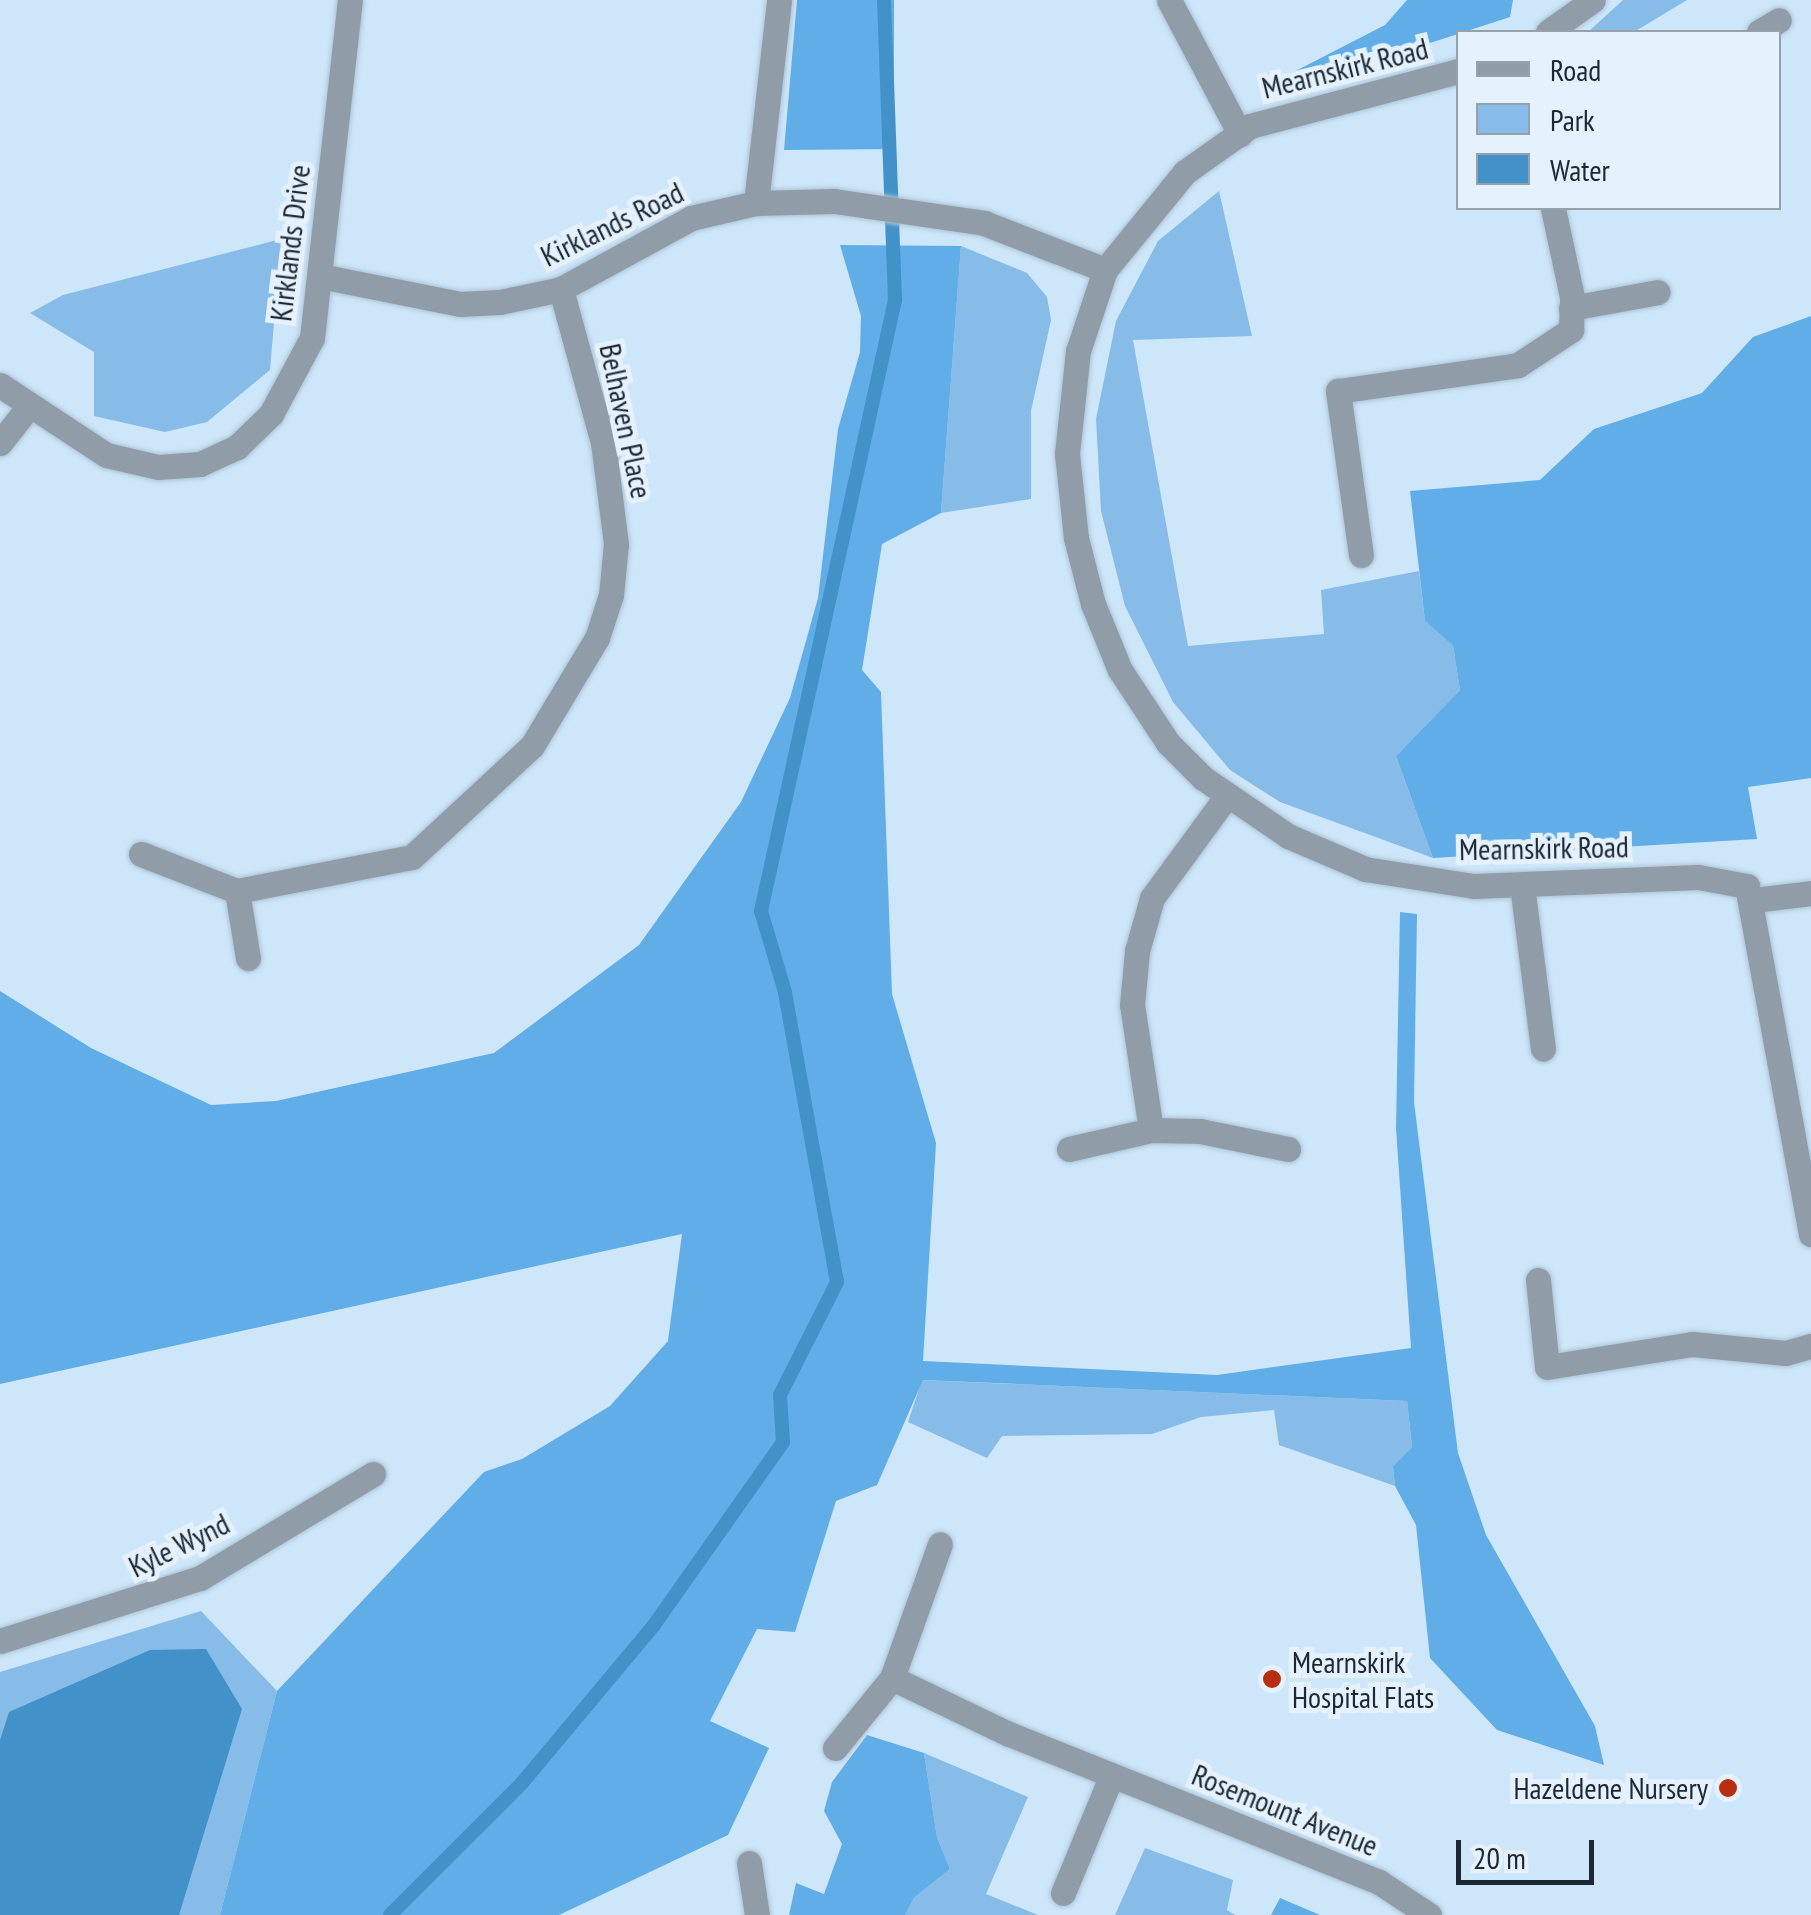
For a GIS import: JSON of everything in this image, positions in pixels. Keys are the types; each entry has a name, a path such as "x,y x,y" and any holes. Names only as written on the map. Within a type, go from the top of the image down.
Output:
{"street":[{"name":"Kirklands Drive","path":"0,386 106,455 158,467 200,464 237,447 296,378 312,338 350,0"},
{"path":"756,203 779,0"},
{"path":"1169,0 1240,134"},
{"path":"1551,30 1592,0"},
{"name":"Mearnskirk Road","path":"1456,71 1293,111 1240,134 1185,172 1105,270 1078,351 1068,454 1076,538 1093,604 1120,670 1168,743 1226,797 1288,836 1365,869 1474,886 1715,878 1748,886 1754,900"},
{"name":"Kirklands Road","path":"320,276 460,304 561,289 648,236 756,203 921,210 984,223 1105,270"},
{"path":"1361,555 1338,391 1518,365 1570,330 1571,308 1553,210"},
{"name":"Belhaven Place","path":"236,891 412,857 532,746 597,638 611,595 616,544 612,490 561,289"},
{"path":"1571,308 1658,292"},
{"path":"0,443 30,404"},
{"path":"1151,1130 1132,1005 1137,951 1152,898 1226,797"},
{"path":"141,854 236,891 248,958"},
{"path":"1522,884 1543,1049"},
{"path":"1811,892 1754,900 1811,1234"},
{"path":"1069,1149 1151,1130 1200,1131 1288,1148"},
{"path":"1538,1280 1548,1367 1692,1344 1786,1353 1811,1346"},
{"name":"Kyle Wynd","path":"0,1641 200,1578 373,1474"},
{"path":"836,1748 892,1678 940,1544"},
{"name":"Rosemount Avenue","path":"892,1678 1112,1777 1380,1882 1429,1915"},
{"path":"1064,1893 1112,1777"},
{"path":"749,1863 757,1915"}],"green space":[{"path":"1623,0 1687,0 1637,30 1590,30"},
{"path":"1219,191 1252,336 1133,340 1188,646 1324,634 1321,590 1419,571 1425,621 1453,646 1460,690 1396,756 1433,858 1280,802 1230,770 1173,702 1125,606 1101,511 1096,419 1116,321 1158,241"},
{"path":"281,239 270,370 207,422 165,432 94,416 94,352 30,313 63,295"},
{"path":"961,246 1027,273 1047,297 1051,320 1031,411 1031,499 941,513"},
{"path":"922,1380 1407,1401 1412,1447 1393,1466 1395,1486 1279,1445 1274,1410 1201,1417 1152,1434 1002,1436 987,1458 908,1422"},
{"path":"201,1611 277,1691 220,1915 0,1915 0,1672"},
{"path":"924,1753 1028,1797 986,1894 1038,1915 905,1915 914,1898 950,1869 937,1837"},
{"path":"1145,1848 1233,1880 1227,1910 1235,1915 1115,1915"}],"shaded area":[{"path":"797,0 894,0 894,149 784,150"},
{"path":"1407,0 1513,0 1510,17 1470,30 1456,30 1456,35 1304,84 1280,79 1385,25"},
{"path":"840,245 961,246 941,513 882,544 862,670 881,692 892,994 936,1143 923,1361 1217,1375 1411,1348 1396,1128 1400,912 1417,914 1414,1102 1458,1453 1486,1535 1595,1726 1604,1765 1497,1730 1430,1658 1416,1525 1395,1486 1393,1466 1412,1447 1407,1401 923,1380 877,1485 836,1501 795,1632 757,1629 710,1721 769,1748 728,1835 559,1915 220,1915 277,1691 484,1472 522,1459 610,1406 668,1341 682,1234 0,1384 0,991 91,1048 211,1105 276,1101 494,1053 639,945 741,802 790,698 818,598 838,429 860,352 861,316"},
{"path":"1811,316 1811,778 1748,787 1757,839 1433,858 1396,756 1460,690 1453,646 1425,621 1410,491 1540,480 1594,429 1702,393 1753,337"},
{"path":"867,1735 924,1753 937,1837 950,1869 914,1898 905,1915 789,1915 796,1883 824,1894 842,1844 824,1811 832,1782"},
{"path":"1280,1898 1320,1915 1271,1915"}],"water":[{"path":"206,1649 242,1709 179,1915 0,1915 0,1740 9,1712 150,1650"}],"waterway":[{"path":"390,1915 522,1783 654,1625 783,1442 780,1395 837,1282 785,992 761,911 895,300 884,0"}],"place":[{"name":"Mearnskirk Hospital Flats","path":"1272,1679"},
{"name":"Hazeldene Nursery","path":"1728,1788"}]}
